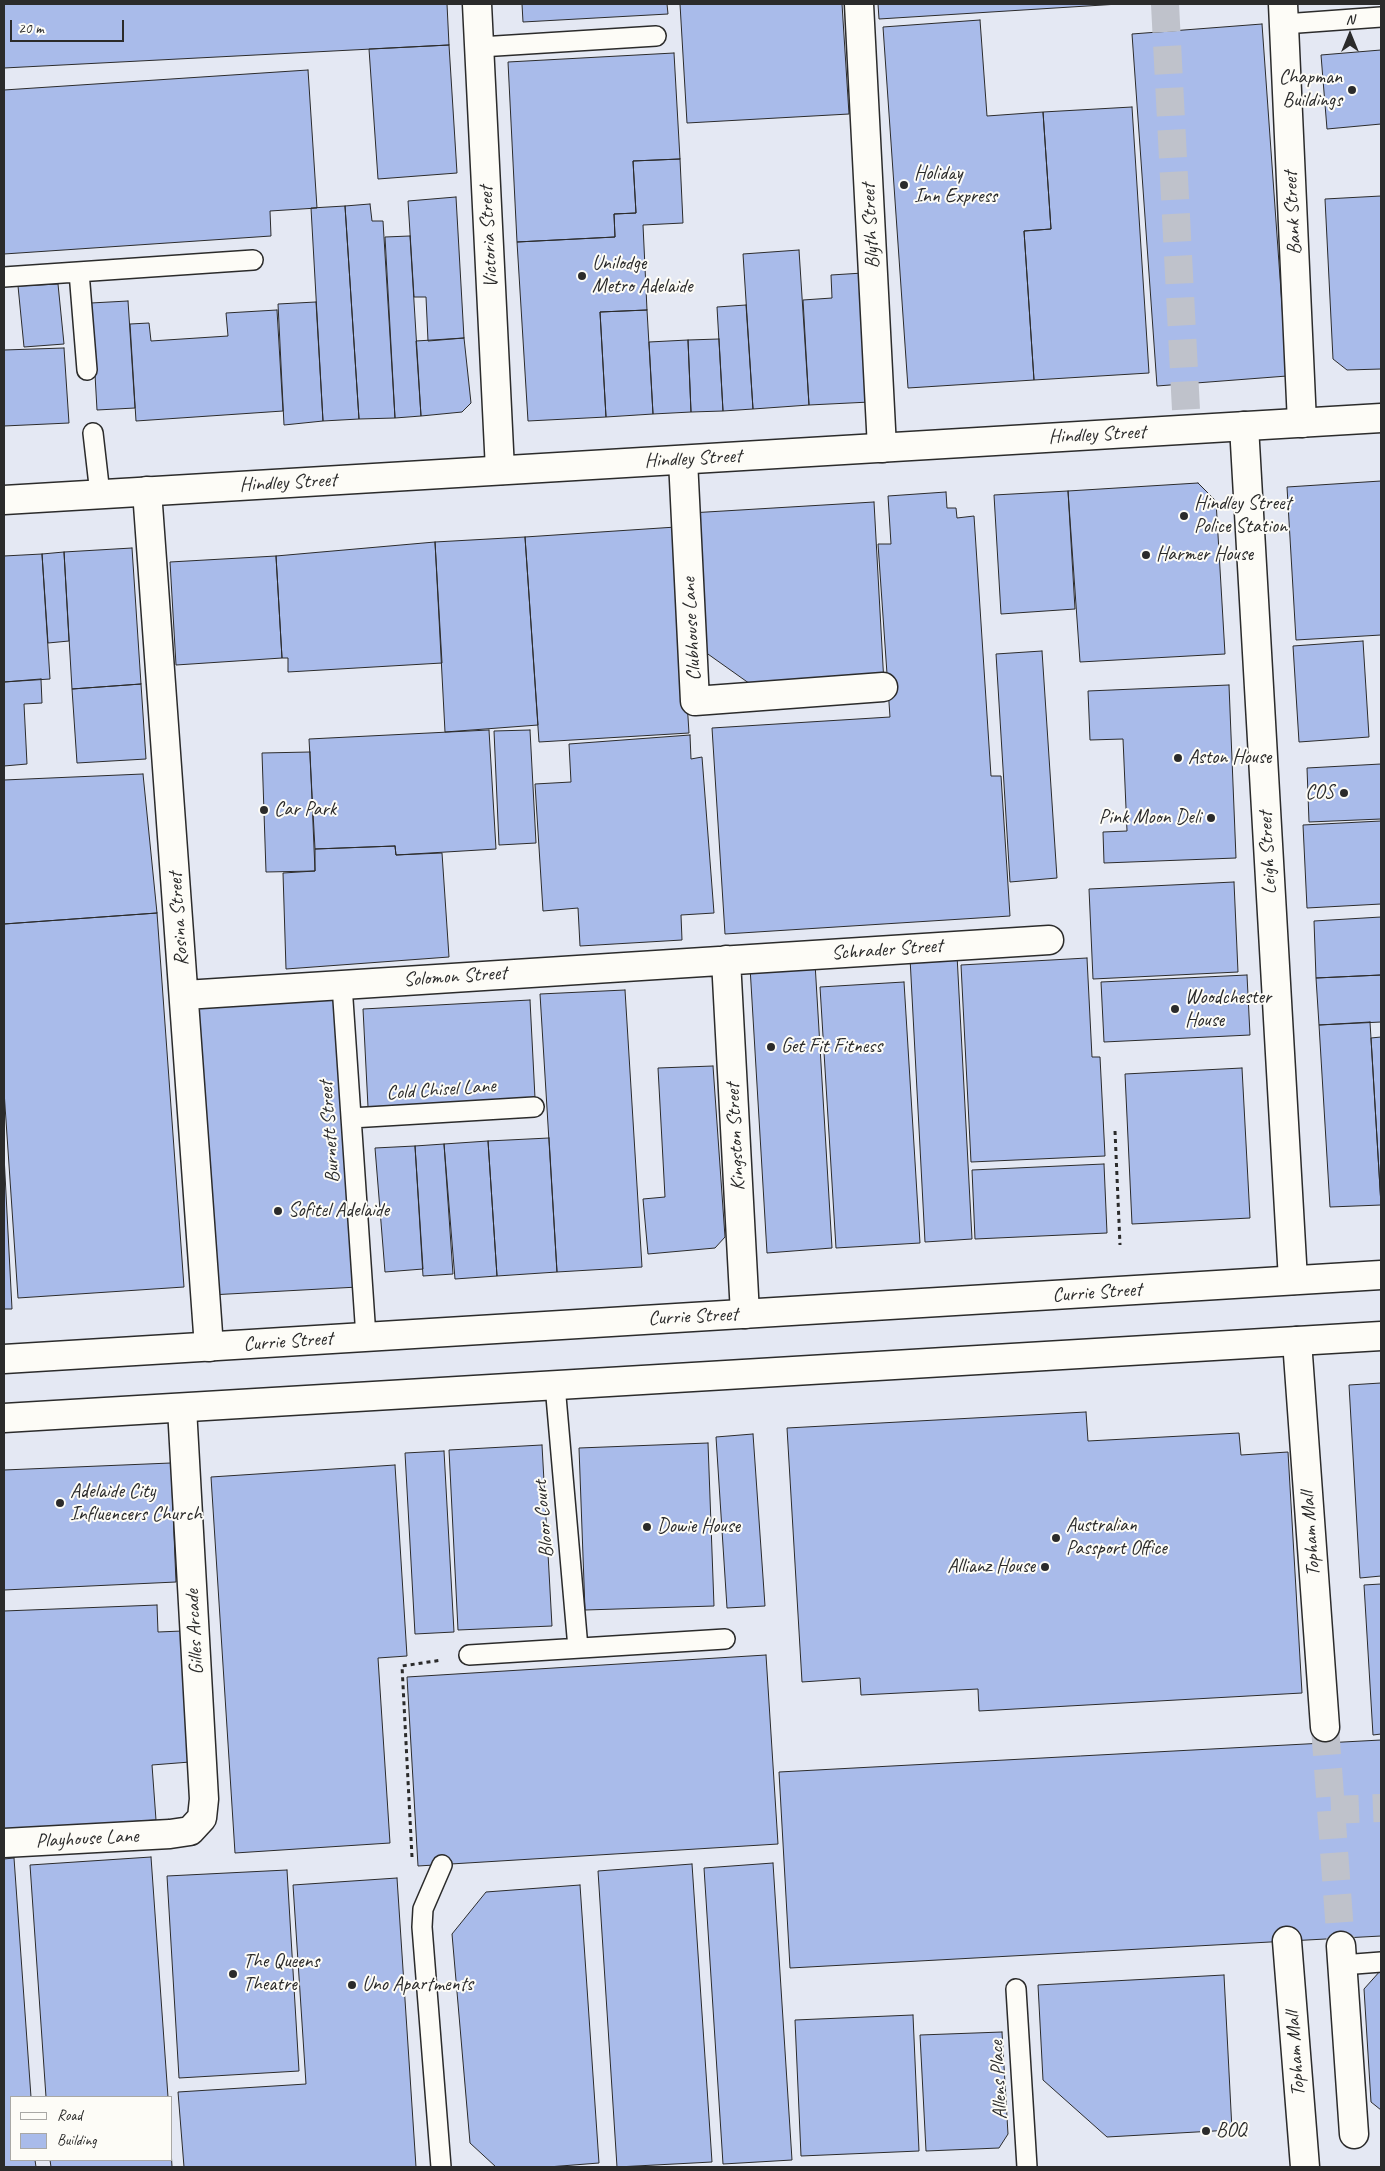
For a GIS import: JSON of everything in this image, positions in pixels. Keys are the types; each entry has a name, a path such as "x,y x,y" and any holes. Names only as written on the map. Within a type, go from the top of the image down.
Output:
{"street":[{"name":"Victoria Street","path":"477,4 500,470"},
{"name":"Blyth Street","path":"859,4 882,448"},
{"name":"Bank Street","path":"1283,14 1302,422"},
{"name":"Hindley Street","path":"4,500 1381,418"},
{"name":"Leigh Street","path":"1244,426 1293,1280"},
{"name":"Clubhouse Lane","path":"683,460 695,701 883,687"},
{"name":"Rosina Street","path":"147,491 209,1347"},
{"name":"Schrader Street","path":"726,960 1049,940"},
{"name":"Solomon Street","path":"185,995 726,960"},
{"name":"Kingston Street","path":"726,960 745,1314"},
{"name":"Currie Street","path":"4,1359 1381,1275"},
{"path":"4,1418 1381,1336"},
{"name":"Topham Mall","path":"1297,1341 1325,1727"},
{"name":"Gilles Arcade","path":"170,1834 190,1831 202,1818 204,1799 182,1408"},
{"name":"Playhouse Lane","path":"4,1843 170,1834"},
{"name":"Topham Mall","path":"1287,1941 1305,2167"},
{"path":"1341,1955 1354,2134"}],"lane":[{"path":"1283,14 1381,17"},
{"path":"480,47 656,36"},
{"path":"4,277 253,260"},
{"path":"79,272 87,370"},
{"path":"93,433 100,494"},
{"name":"Burnett Street","path":"342,985 366,1337"},
{"name":"Cold Chisel Lane","path":"351,1118 534,1107"},
{"name":"Bloor Court","path":"555,1385 578,1648"},
{"path":"469,1655 725,1639"},
{"path":"441,2167 422,1927 424,1909 442,1865"},
{"path":"1341,1955 1381,1962"},
{"name":"Allens Place","path":"1016,1989 1027,2167"}],"path":[{"path":"1115,1131 1120,1245"},
{"path":"412,1858 402,1666 469,1655"}],"building":[{"path":"4,4 447,4 449,45 4,68"},
{"path":"522,4 667,4 668,14 523,22"},
{"path":"680,4 842,4 849,114 687,123"},
{"path":"878,4 1119,4 879,19"},
{"path":"980,20 987,116 1043,112 1051,229 1024,231 1034,380 908,388 883,27"},
{"path":"1262,24 1287,376 1157,386 1132,34"},
{"path":"449,45 457,173 378,179 369,49"},
{"name":"Chapman Buildings","path":"1381,50 1381,124 1327,129 1321,55"},
{"path":"674,53 680,159 633,161 636,213 614,214 615,237 517,242 508,62"},
{"path":"308,70 317,208 270,211 271,236 4,254 4,90"},
{"path":"1132,107 1149,373 1034,380 1024,231 1051,229 1043,112"},
{"name":"Unilodge Metro Adelaide","path":"680,159 683,223 643,225 647,310 600,312 606,417 528,421 517,242 615,237 614,214 636,213 633,161"},
{"path":"1381,196 1381,369 1347,370 1333,359 1325,199"},
{"path":"456,197 464,338 428,341 426,297 414,297 408,201"},
{"path":"370,204 372,221 383,221 395,418 359,419 345,206"},
{"path":"345,206 359,419 323,421 311,208"},
{"path":"410,236 421,416 395,418 385,237"},
{"path":"799,250 809,405 753,409 743,254"},
{"path":"863,273 870,402 809,405 803,300 832,298 831,275"},
{"path":"58,284 64,344 24,347 18,286"},
{"path":"128,301 135,408 97,410 91,303"},
{"path":"316,302 323,421 284,425 278,304"},
{"path":"746,305 753,409 723,411 717,307"},
{"path":"277,310 283,411 136,421 130,324 149,323 151,341 228,336 226,313"},
{"path":"647,310 653,414 606,417 600,312"},
{"path":"464,338 471,403 462,412 421,416 416,341"},
{"path":"719,339 723,411 691,412 688,340"},
{"path":"688,340 691,412 653,414 649,342"},
{"path":"64,348 69,423 4,426 4,350"},
{"path":"1381,481 1381,635 1296,640 1287,487"},
{"name":"Harmer House","path":"1198,483 1216,501 1225,654 1080,662 1068,491"},
{"path":"1068,491 1075,609 1001,614 994,495"},
{"path":"946,492 947,508 956,508 957,518 974,516 991,776 1001,776 1010,916 725,934 712,728 890,717 878,544 891,544 888,496"},
{"path":"874,502 884,684 760,691 698,647 690,513"},
{"path":"676,527 689,733 539,742 525,537"},
{"path":"525,537 538,725 445,732 435,542"},
{"path":"435,542 442,663 288,672 288,658 282,658 276,556"},
{"path":"132,548 141,684 72,689 64,552"},
{"path":"64,552 69,641 48,643 42,554"},
{"path":"42,554 50,679 4,682 4,556"},
{"path":"276,556 282,658 176,665 170,562"},
{"path":"1363,641 1369,737 1299,742 1293,646"},
{"path":"1042,651 1057,878 1010,882 996,654"},
{"path":"41,679 42,703 24,704 27,764 4,766 4,682"},
{"path":"141,684 146,759 77,763 72,689"},
{"name":"Aston House","path":"1229,685 1236,858 1104,863 1103,832 1127,831 1123,739 1090,740 1088,691"},
{"path":"489,730 496,849 396,855 395,846 315,849 309,739"},
{"path":"530,730 536,843 499,845 494,731"},
{"path":"690,735 691,759 702,757 714,913 681,915 682,940 580,946 578,908 543,911 535,784 571,782 569,744"},
{"path":"310,752 315,871 266,872 262,753"},
{"name":"COS","path":"1381,764 1381,819 1309,822 1307,768"},
{"path":"143,774 157,913 4,924 4,780"},
{"path":"1381,821 1381,904 1307,908 1303,825"},
{"path":"395,846 396,855 442,853 449,957 286,969 283,873 315,871 315,849"},
{"path":"1234,882 1238,972 1093,979 1089,889"},
{"path":"157,913 184,1287 18,1298 4,1091 4,924"},
{"path":"1381,917 1381,975 1316,978 1314,921"},
{"path":"957,955 972,1239 925,1242 910,958"},
{"path":"1087,958 1092,1057 1100,1057 1105,1156 971,1162 961,965"},
{"path":"815,963 832,1248 767,1253 750,967"},
{"name":"Woodchester House","path":"1247,975 1250,1035 1104,1042 1101,982"},
{"path":"1381,975 1381,1022 1319,1025 1316,978"},
{"path":"904,982 920,1243 836,1248 820,987"},
{"name":"Sofitel Adelaide","path":"338,990 358,1287 210,1295 190,999"},
{"path":"625,990 642,1267 557,1272 540,994"},
{"path":"530,1000 535,1098 368,1107 363,1009"},
{"path":"1370,1022 1381,1205 1330,1207 1319,1025"},
{"path":"1381,1037 1381,1205 1371,1038"},
{"path":"713,1066 725,1237 715,1248 648,1254 643,1199 665,1197 658,1068"},
{"path":"1242,1068 1250,1218 1132,1224 1125,1074"},
{"path":"549,1138 557,1272 497,1276 488,1141"},
{"path":"488,1141 497,1276 455,1279 444,1144"},
{"path":"444,1144 453,1274 423,1276 415,1146"},
{"path":"415,1146 423,1269 385,1272 375,1148"},
{"path":"4,1155 12,1309 4,1309"},
{"path":"1104,1164 1107,1233 975,1239 972,1170"},
{"path":"1381,1383 1381,1576 1360,1578 1349,1385"},
{"name":"Allianz House","path":"1086,1412 1088,1441 1239,1433 1241,1455 1288,1452 1302,1693 979,1711 978,1689 861,1695 860,1678 802,1682 787,1428"},
{"path":"753,1434 765,1606 727,1608 716,1437"},
{"name":"Dowie House","path":"708,1443 714,1606 585,1610 579,1448"},
{"path":"542,1445 552,1626 458,1630 449,1450"},
{"path":"444,1451 454,1632 415,1634 405,1453"},
{"path":"171,1463 176,1582 4,1590 4,1470"},
{"path":"395,1465 407,1656 378,1658 390,1843 235,1853 211,1477"},
{"path":"1381,1584 1381,1734 1373,1735 1364,1585"},
{"path":"157,1605 158,1632 182,1631 190,1762 152,1765 156,1820 4,1830 4,1611"},
{"path":"766,1655 778,1844 418,1866 407,1677"},
{"path":"1381,1740 1381,1936 790,1968 779,1772"},
{"path":"151,1857 168,2096 46,2096 30,1865"},
{"path":"14,1858 31,2096 10,2096 10,2161 35,2161 36,2167 4,2167 4,1859"},
{"path":"773,1863 792,2160 723,2164 704,1868"},
{"path":"692,1864 712,2162 617,2167 598,1871"},
{"name":"The Queens Theatre","path":"287,1870 299,2071 179,2078 167,1876"},
{"name":"Uno Apartments","path":"397,1878 416,2167 184,2167 178,2092 306,2084 293,1885"},
{"path":"580,1885 599,2163 548,2167 496,2167 470,2143 452,1934 486,1892"},
{"path":"1381,1970 1381,2110 1371,2102 1364,1989"},
{"path":"1224,1975 1232,2130 1107,2137 1043,2080 1038,1985"},
{"path":"913,2015 919,2151 801,2156 795,2020"},
{"path":"1002,2032 1008,2134 999,2148 926,2151 920,2035"},
{"path":"50,2161 172,2161 172,2167 51,2167"}],"tunnel":[{"path":"1165,4 1187,429"},
{"path":"1325,1727 1341,1946"},
{"path":"1331,1810 1381,1808"}],"place":[{"name":"Chapman Buildings","path":"1352,90"},
{"name":"Holiday Inn Express","path":"904,185"},
{"name":"Unilodge Metro Adelaide","path":"582,276"},
{"name":"Hindley Street Police Station","path":"1184,516"},
{"name":"Harmer House","path":"1146,555"},
{"name":"Aston House","path":"1178,758"},
{"name":"COS","path":"1344,793"},
{"name":"Car Park","path":"264,810"},
{"name":"Pink Moon Deli","path":"1211,818"},
{"name":"Woodchester House","path":"1175,1009"},
{"name":"Get Fit Fitness","path":"771,1047"},
{"name":"Sofitel Adelaide","path":"278,1211"},
{"name":"Adelaide City Influencers Church","path":"60,1503"},
{"name":"Dowie House","path":"647,1527"},
{"name":"Australian Passport Office","path":"1056,1538"},
{"name":"Allianz House","path":"1045,1567"},
{"name":"The Queens Theatre","path":"233,1974"},
{"name":"Uno Apartments","path":"352,1985"},
{"name":"BOQ","path":"1206,2131"}]}
